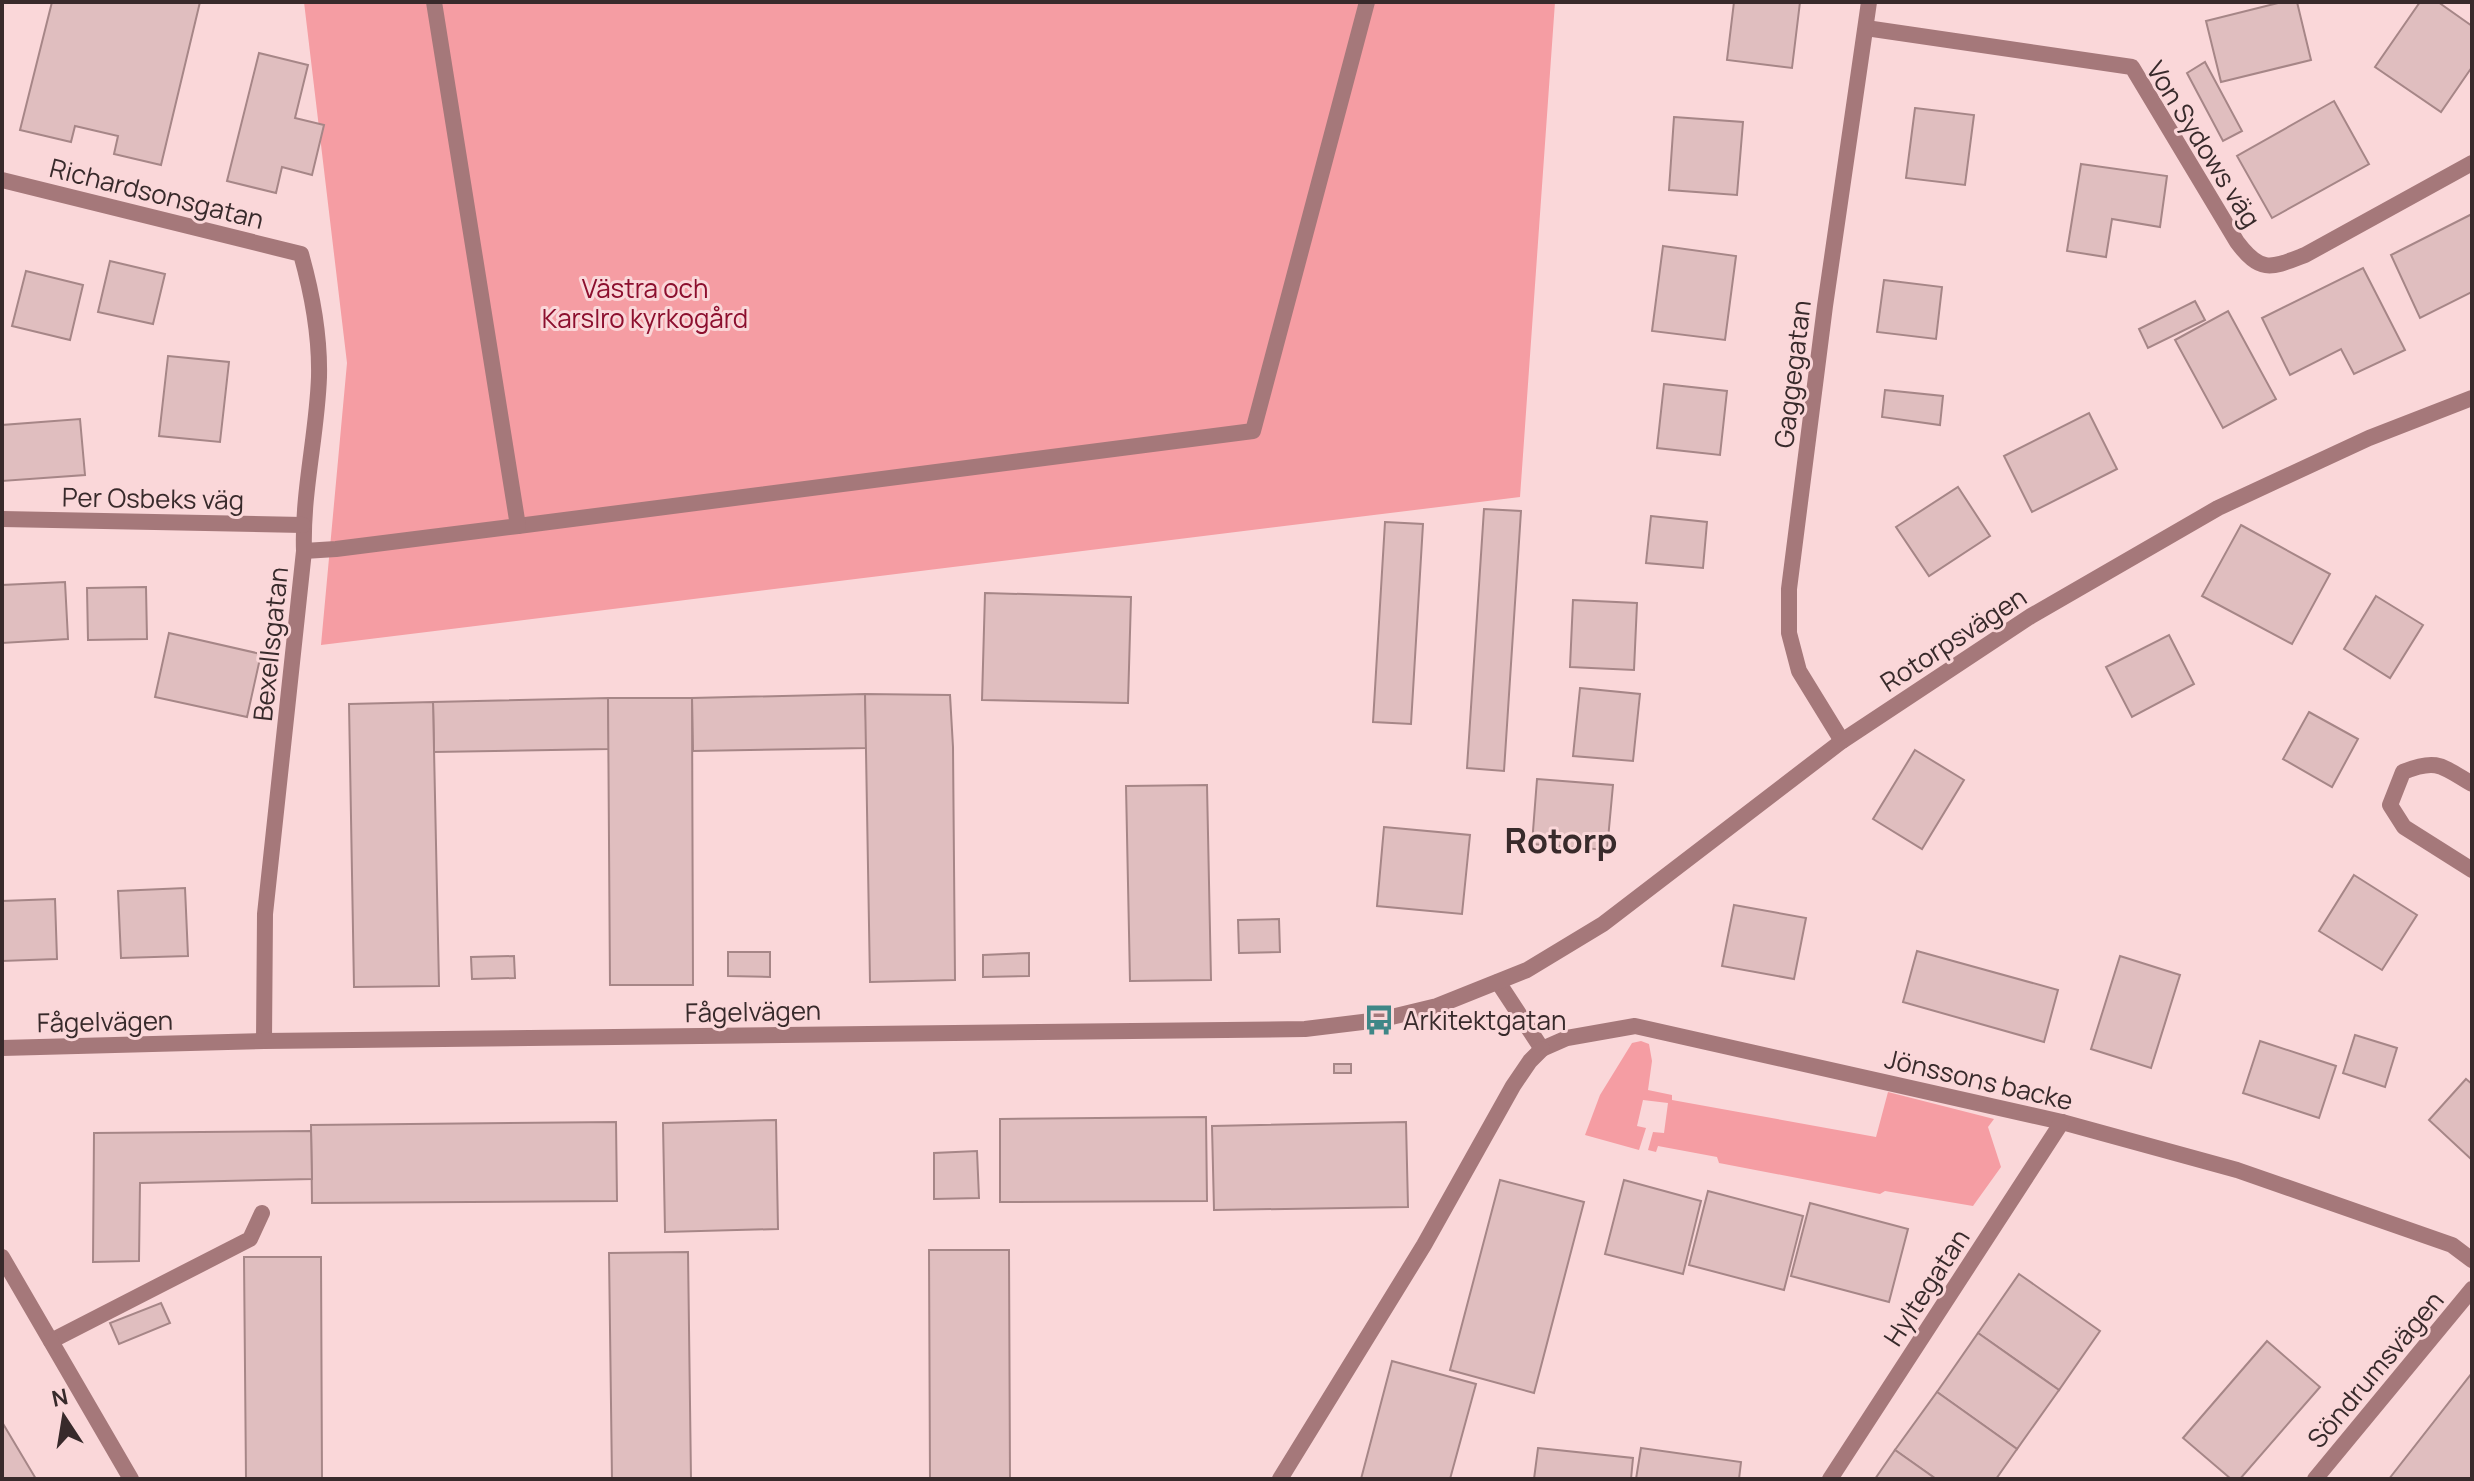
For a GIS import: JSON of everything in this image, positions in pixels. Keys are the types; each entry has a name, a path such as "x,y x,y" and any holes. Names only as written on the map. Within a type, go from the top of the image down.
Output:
{"street":[{"path":"434,2 518,526"},
{"path":"304,551 1253,431 1367,2"},
{"name":"Gaggegatan","path":"1842,741 1799,671 1789,633 1789,589 1825,306 1869,2"},
{"name":"Von Sydows väg","path":"1866,28 2132,67 2237,242 2248,257 2262,266 2281,264 2305,255 2472,163"},
{"name":"Richardsonsgatan","path":"2,180 301,254"},
{"name":"Bexellsgatan","path":"264,1041 265,914 304,551 303,525 319,376 313,296 301,254"},
{"name":"Rotorpsvägen","path":"1498,982 1527,970 1603,924 1842,741 2031,616 2218,508 2369,438 2472,398"},
{"name":"Per Osbeks väg","path":"2,519 303,525"},
{"path":"2472,784 2443,766 2425,764 2403,772 2390,805 2404,827 2472,870"},
{"path":"1280,1479 1424,1245 1513,1086 1542,1049 1498,982"},
{"name":"Fågelvägen","path":"2,1048 264,1041 1305,1029 1379,1020 1437,1006 1498,982"},
{"name":"Jönssons backe","path":"1542,1049 1567,1038 1635,1026 2062,1122 2237,1170 2452,1245 2472,1260"},
{"name":"Hyltegatan","path":"1830,1479 2062,1122"},
{"path":"51,1341 250,1239 262,1213"},
{"path":"2,1257 131,1479"},
{"name":"Söndrumsvägen","path":"2315,1479 2472,1289"}],"green space":[{"name":"Västra och Karslro kyrkogård","path":"304,2 1555,2 1520,497 321,645 347,363"},
{"path":"1641,1041 1649,1044 1652,1061 1648,1090 1672,1095 1672,1100 1876,1137 1888,1092 1994,1119 1988,1127 2001,1167 1973,1206 1885,1191 1880,1194 1719,1163 1717,1157 1658,1146 1656,1152 1648,1150 1653,1132 1664,1133 1668,1103 1643,1100 1637,1126 1646,1128 1639,1150 1585,1135 1600,1095 1632,1043"}],"building":[{"path":"52,2 200,2 161,165 114,154 118,136 75,126 71,142 20,130"},
{"path":"1734,2 1800,2 1792,68 1727,60"},
{"path":"2282,2 2297,2 2311,60 2221,82 2206,21"},
{"path":"2420,2 2438,2 2472,26 2472,67 2441,112 2375,67"},
{"path":"259,53 308,65 295,118 324,125 312,175 282,167 276,193 227,181"},
{"path":"2205,62 2242,131 2223,141 2187,73"},
{"path":"2334,101 2369,164 2272,218 2237,156"},
{"path":"1915,108 1974,115 1965,185 1906,178"},
{"path":"1674,117 1743,122 1737,195 1669,190"},
{"path":"2081,164 2167,176 2160,227 2112,219 2106,257 2067,251"},
{"path":"2472,214 2472,292 2420,318 2391,255"},
{"path":"1663,246 1736,256 1725,340 1652,331"},
{"path":"110,261 165,274 153,324 98,312"},
{"path":"2363,268 2405,350 2354,374 2341,349 2290,375 2262,318"},
{"path":"26,271 83,285 70,340 12,326"},
{"path":"1884,280 1942,287 1936,339 1877,332"},
{"path":"2195,301 2205,320 2148,348 2139,329"},
{"path":"2228,311 2276,399 2223,428 2175,340"},
{"path":"168,356 229,362 220,442 159,436"},
{"path":"1664,384 1727,391 1720,455 1657,448"},
{"path":"1885,390 1943,396 1940,425 1882,417"},
{"path":"2089,413 2117,469 2032,512 2004,456"},
{"path":"80,419 85,475 2,481 2,425"},
{"path":"1958,487 1990,536 1929,576 1896,527"},
{"path":"1484,509 1521,511 1504,771 1467,768"},
{"path":"1651,516 1707,522 1703,568 1646,563"},
{"path":"1385,522 1423,524 1411,724 1373,722"},
{"path":"2241,525 2330,574 2292,644 2202,596"},
{"path":"65,582 68,639 2,643 2,585"},
{"path":"146,587 147,639 88,640 87,588"},
{"path":"985,593 1131,597 1128,703 982,700"},
{"path":"2376,596 2423,625 2390,678 2344,649"},
{"path":"1573,600 1637,603 1634,670 1570,667"},
{"path":"169,633 261,654 247,717 155,697"},
{"path":"2169,635 2194,684 2132,717 2106,667"},
{"path":"1580,688 1640,694 1633,761 1573,756"},
{"path":"865,694 867,748 693,751 692,698"},
{"path":"865,694 950,695 955,980 870,982"},
{"path":"608,698 609,749 434,752 433,702"},
{"path":"608,698 692,698 693,985 610,985"},
{"path":"433,702 439,986 354,987 349,704"},
{"path":"2309,712 2358,739 2332,787 2283,759"},
{"path":"1915,750 1964,780 1922,849 1873,819"},
{"path":"1537,779 1613,785 1607,850 1532,844"},
{"path":"1207,785 1211,980 1130,981 1126,786"},
{"path":"1384,827 1470,835 1462,914 1377,906"},
{"path":"2354,875 2417,915 2382,970 2319,931"},
{"path":"185,888 188,956 121,958 118,891"},
{"path":"55,899 57,959 2,961 2,901"},
{"path":"1734,905 1806,918 1794,979 1722,966"},
{"path":"1279,919 1280,952 1239,953 1238,920"},
{"path":"1917,951 2058,990 2044,1042 1903,1002"},
{"path":"728,952 770,952 770,977 728,976"},
{"path":"1029,953 1029,976 983,977 983,955"},
{"path":"514,956 515,978 472,979 471,957"},
{"path":"2120,956 2180,975 2151,1068 2091,1049"},
{"path":"2355,1035 2397,1048 2385,1087 2343,1073"},
{"path":"2260,1041 2336,1066 2319,1118 2243,1093"},
{"path":"1334,1064 1351,1064 1351,1073 1334,1073"},
{"path":"2466,1079 2472,1084 2472,1160 2429,1120"},
{"path":"1206,1117 1207,1201 1000,1202 1000,1119"},
{"path":"776,1120 778,1229 665,1232 663,1123"},
{"path":"616,1122 617,1201 312,1203 311,1125"},
{"path":"1406,1122 1408,1207 1214,1210 1212,1126"},
{"path":"311,1131 312,1179 140,1183 139,1261 93,1262 94,1133"},
{"path":"977,1151 979,1198 934,1199 934,1153"},
{"path":"1500,1180 1584,1202 1534,1393 1450,1370"},
{"path":"1624,1180 1701,1201 1683,1274 1605,1254"},
{"path":"1708,1191 1803,1216 1784,1290 1689,1265"},
{"path":"1810,1203 1908,1229 1889,1302 1791,1276"},
{"path":"929,1250 1009,1250 1010,1479 930,1479"},
{"path":"688,1252 691,1479 612,1479 609,1253"},
{"path":"244,1257 321,1257 322,1479 246,1479"},
{"path":"2019,1274 2100,1331 2059,1390 1978,1333"},
{"path":"161,1303 170,1323 119,1344 110,1323"},
{"path":"1978,1333 2059,1390 2017,1449 1937,1392"},
{"path":"2267,1341 2320,1387 2240,1479 2231,1479 2183,1438"},
{"path":"1392,1361 1476,1384 1450,1479 1361,1479"},
{"path":"2472,1373 2472,1479 2389,1479"},
{"path":"1937,1392 2017,1449 1996,1479 1936,1479 1895,1450"},
{"path":"2,1422 36,1479 2,1479"},
{"path":"1538,1448 1633,1458 1631,1479 1534,1479"},
{"path":"1641,1448 1741,1462 1739,1479 1636,1479"},
{"path":"1895,1450 1936,1479 1875,1479"}],"place":[{"name":"Arkitektgatan","path":"1379,1020"}],"district":[{"name":"Rotorp","path":"1561,840"}]}
